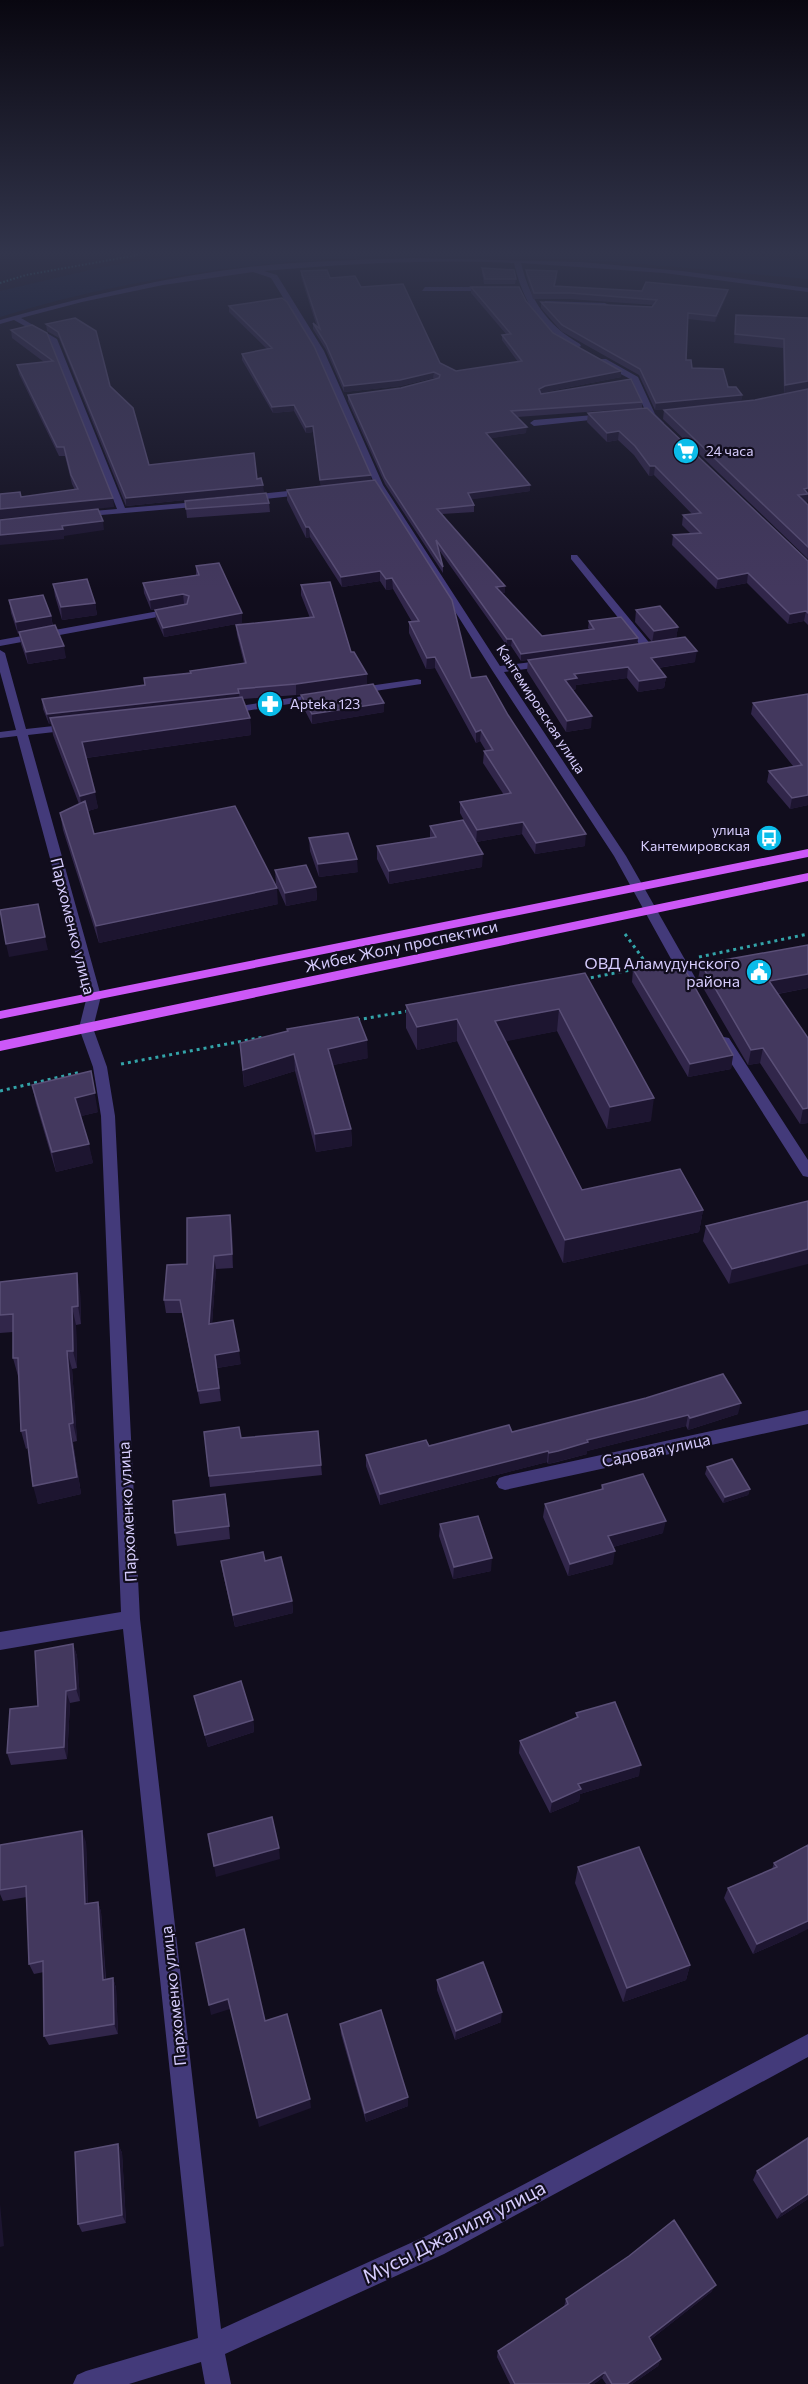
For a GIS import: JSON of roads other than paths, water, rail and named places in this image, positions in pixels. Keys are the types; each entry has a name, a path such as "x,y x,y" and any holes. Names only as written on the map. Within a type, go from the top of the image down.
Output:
{"main road":[{"name":"Жибек Жолу проспектиси","path":"0,1015 808,853"},
{"name":"Жибек Жолу проспектиси","path":"0,1046 808,877"}],"street":[{"path":"64,366 122,511"},
{"name":"Кантемировская улица","path":"329,366 346,396 374,485 638,886 702,1002"},
{"path":"612,366 635,379 650,413 667,431"},
{"path":"624,381 635,379"},
{"path":"638,413 662,414"},
{"path":"534,423 615,415"},
{"path":"239,499 321,491"},
{"path":"67,517 216,501"},
{"path":"574,557 648,648"},
{"path":"0,643 184,609"},
{"name":"Пархоменко улица","path":"0,653 94,996 86,1028 100,1067 108,1116 132,1619 211,2347 218,2384"},
{"path":"497,670 558,661"},
{"path":"219,712 417,682"},
{"path":"0,735 80,726"},
{"path":"719,1032 742,1072 808,1172"},
{"name":"Садовая улица","path":"505,1483 808,1417"},
{"path":"0,1641 132,1619"},
{"name":"Мусы Джалиля улица","path":"86,2384 211,2347 435,2246 808,2045"}],"place":[{"name":"24 часа","path":"686,451"},
{"name":"Apteka 123","path":"270,704"},
{"name":"улица Кантемировская","path":"769,838"},
{"name":"ОВД Аламудунского района","path":"759,972"}]}
